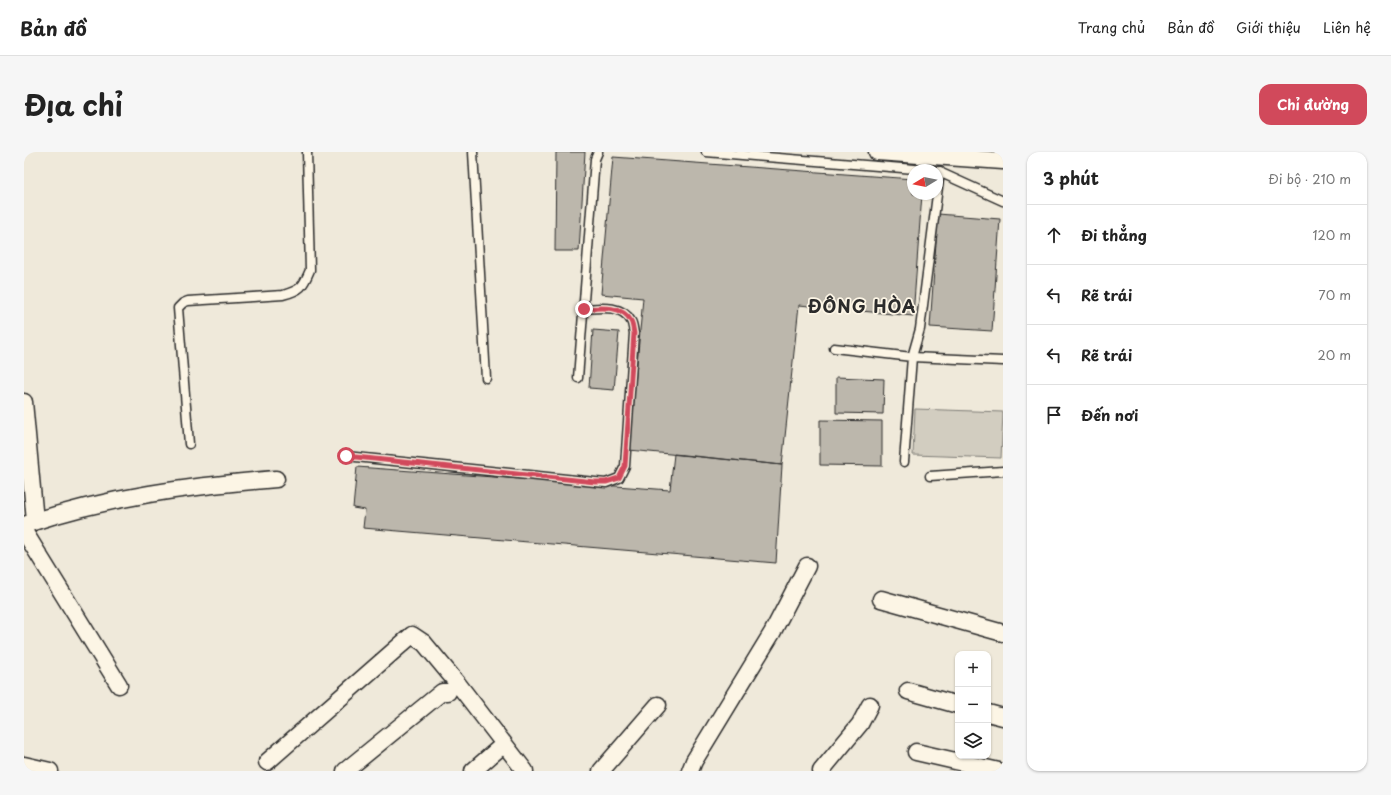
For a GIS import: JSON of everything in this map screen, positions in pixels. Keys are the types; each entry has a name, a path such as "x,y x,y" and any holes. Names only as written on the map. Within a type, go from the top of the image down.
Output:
{"street":[{"path":"877,152 1003,161"},
{"path":"24,402 28,526 119,685"},
{"path":"28,526 113,499 198,486 276,479"},
{"path":"690,771 694,761 772,633 807,566"},
{"path":"882,599 1003,633"},
{"path":"267,762 412,635 424,643 453,688 504,744 526,771"},
{"path":"345,771 442,692 453,688"},
{"path":"908,691 955,703"},
{"path":"601,771 658,705"},
{"path":"821,771 860,724 870,705"},
{"path":"991,714 1003,717"},
{"path":"473,771 504,744"},
{"path":"916,752 999,771"},
{"path":"24,765 50,771"}],"lane":[{"path":"189,444 178,308 183,303 188,301 283,295 297,291 304,284 310,270 307,152"},
{"path":"473,152 486,378"},
{"path":"578,378 595,158 598,152"},
{"path":"706,152 907,168"},
{"path":"943,173 1003,201"},
{"path":"904,462 912,357 920,329 936,200"},
{"path":"346,456 595,482 606,482 619,478 625,466 634,333 631,320 622,312 609,307 584,309"},
{"path":"834,348 912,357 1003,361"},
{"path":"930,476 1003,471"}],"shaded area":[{"path":"915,409 1003,412 1001,458 913,455"}],"building":[{"path":"556,152 585,152 579,251 555,251"},
{"path":"613,157 907,179 907,200 922,200 913,316 799,305 782,465 629,450 643,298 601,294"},
{"path":"938,214 1000,219 992,331 930,327"},
{"path":"593,330 619,332 614,390 589,388"},
{"path":"836,377 884,379 883,414 836,413"},
{"path":"820,420 882,421 882,466 820,465"},
{"path":"674,454 782,465 776,563 363,528 365,510 353,508 357,467 670,490"}],"district":[{"name":"ĐÔNG HÒA","path":"862,307"}],"route":[{"path":"346,456 595,482 606,482 619,478 625,466 634,333 631,320 622,312 609,307 584,309"}]}
